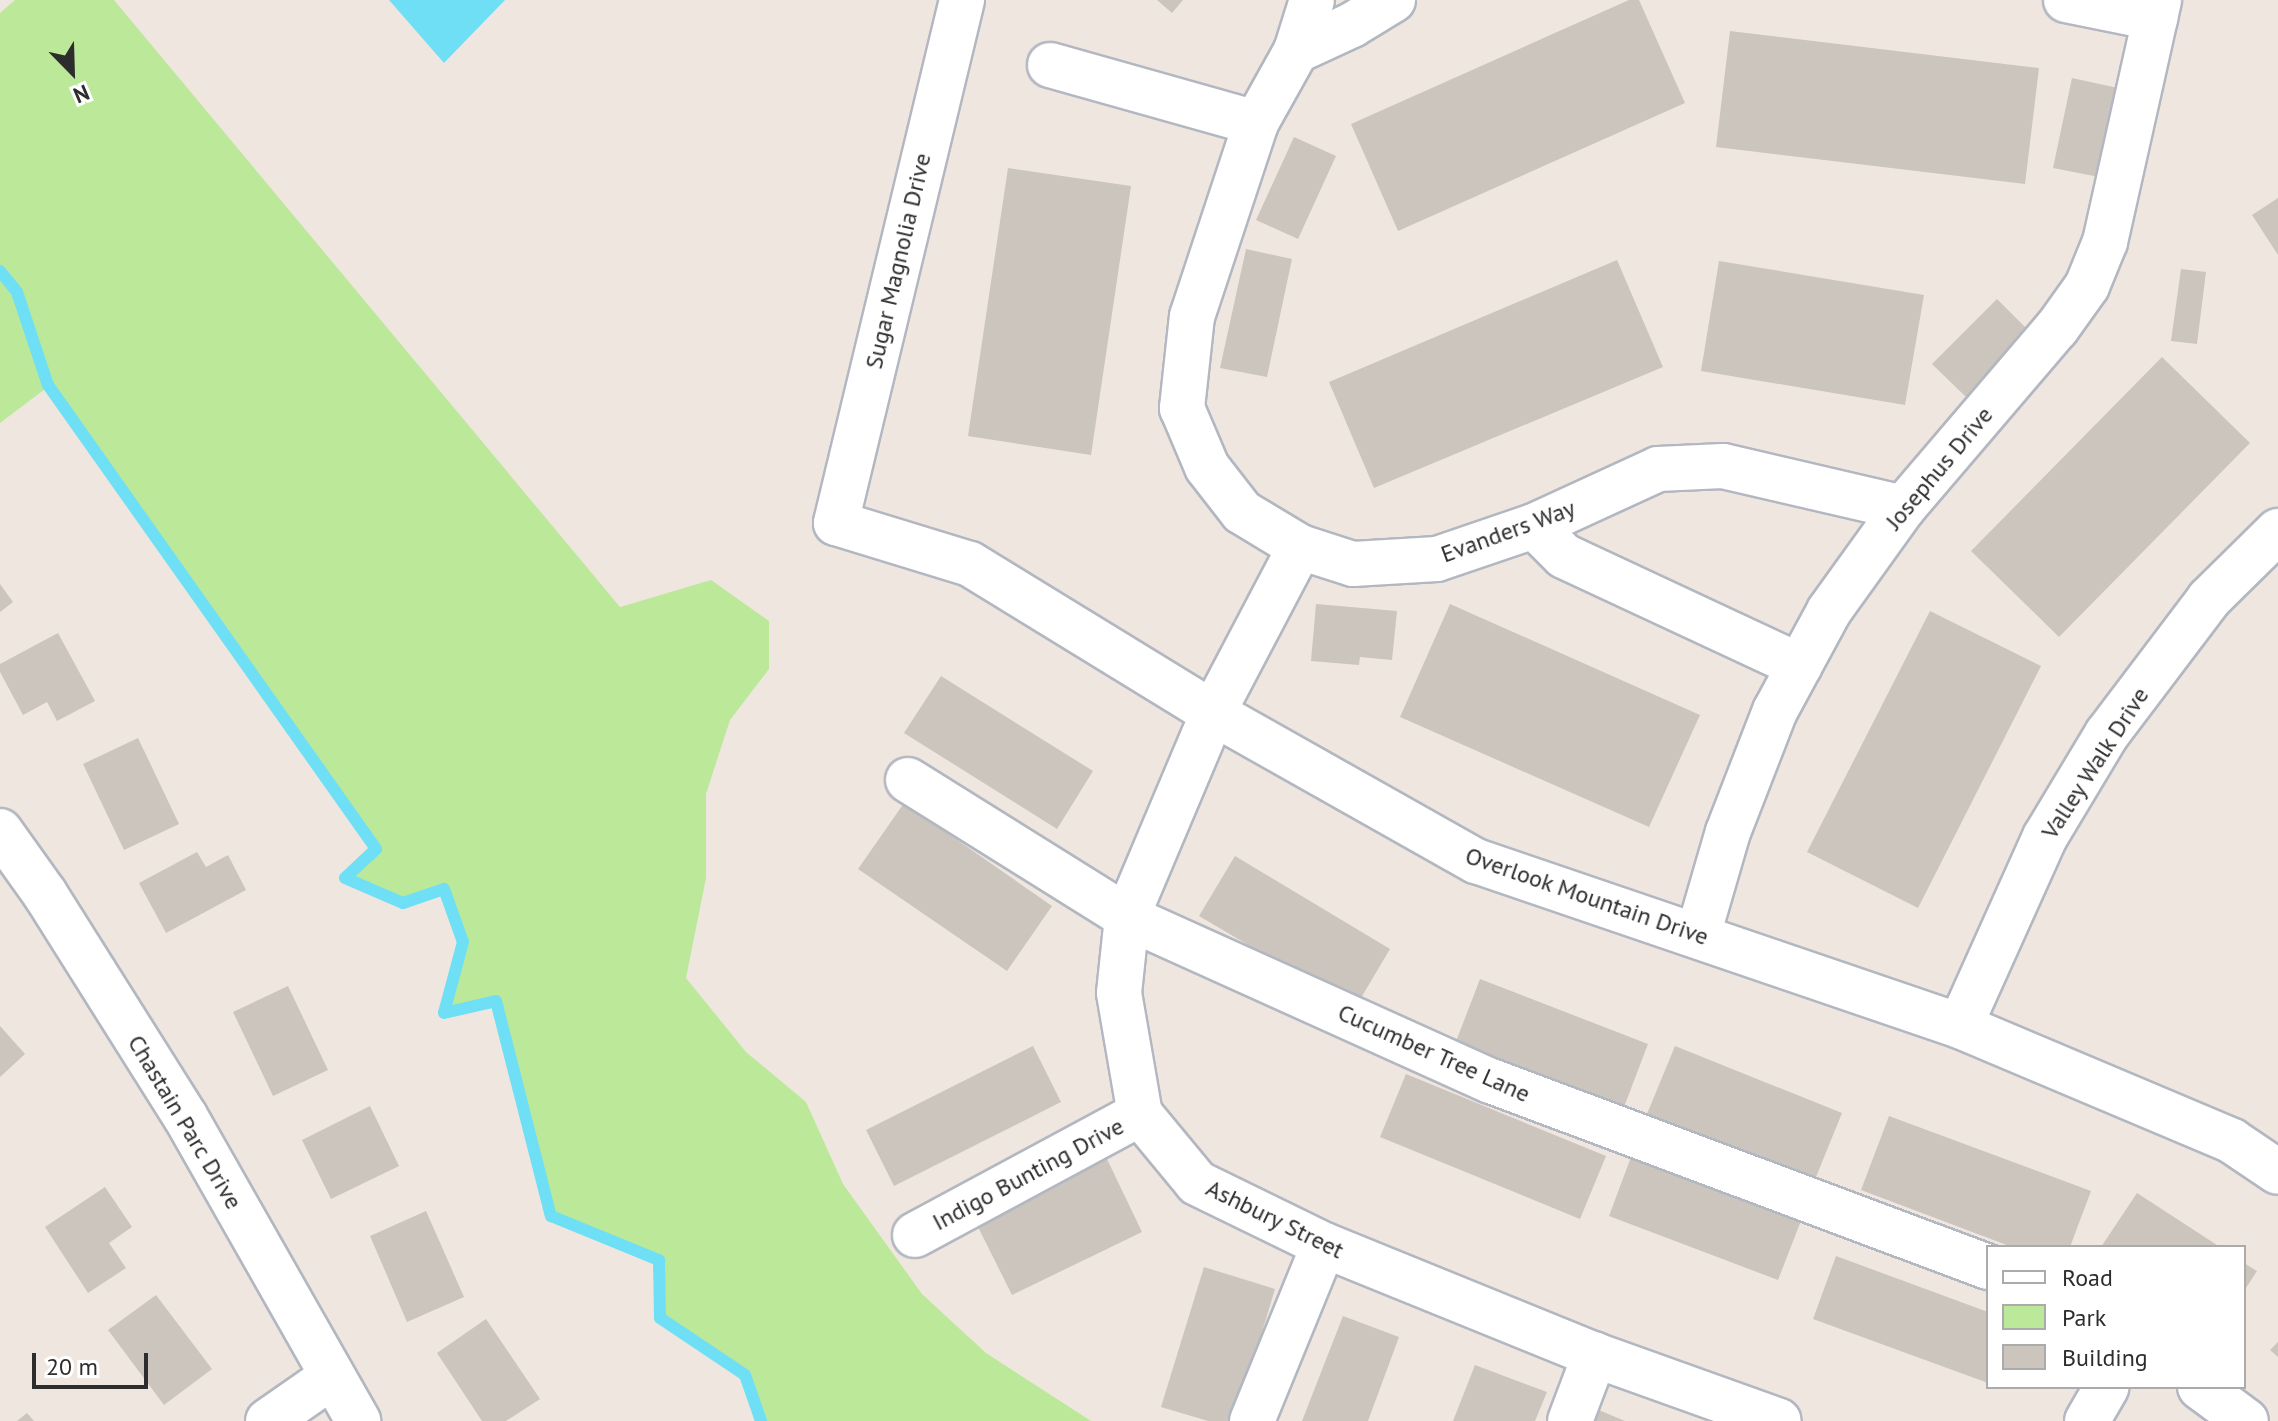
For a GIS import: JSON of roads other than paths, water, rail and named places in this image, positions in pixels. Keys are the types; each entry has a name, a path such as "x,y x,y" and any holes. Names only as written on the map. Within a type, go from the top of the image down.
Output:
{"street":[{"name":"Sugar Magnolia Drive","path":"836,523 962,0"},
{"name":"Evanders Way","path":"1312,0 1296,51 1256,123 1192,316 1182,408 1207,467 1242,512 1300,547 1353,564 1437,559 1534,526 1658,469 1723,466 1903,508"},
{"path":"1296,51 1352,25 1393,0"},
{"path":"2066,0 2157,9"},
{"name":"Josephus Drive","path":"1698,935 1728,832 1775,711 1829,611 1903,508 2057,328 2087,286 2105,242 2157,9"},
{"path":"1050,65 1256,123"},
{"name":"Overlook Mountain Drive","path":"836,523 970,564 1213,713 1476,861 1960,1026 2232,1141 2278,1172"},
{"path":"1534,526 1564,556 1800,666"},
{"name":"Valley Walk Drive","path":"1960,1026 2045,837 2107,734 2209,599 2278,531"},
{"name":"Ashbury Street","path":"1300,547 1213,713 1127,917 1119,993 1140,1114 1197,1183 1324,1245 1595,1355 1779,1421"},
{"name":"Cucumber Tree Lane","path":"908,780 1127,917 1491,1081 1986,1266"},
{"name":"Chastain Parc Drive","path":"1,836 45,894 185,1116 358,1421"},
{"name":"Indigo Bunting Drive","path":"915,1235 1140,1114"},
{"path":"1252,1421 1324,1245"},
{"path":"1570,1421 1595,1355"},
{"path":"268,1421 331,1377"},
{"path":"2087,1421 2106,1389"},
{"path":"2203,1389 2246,1421"}],"water":[{"path":"389,0 505,0 444,63"}],"waterway":[{"path":"0,271 17,292 48,385 376,849 345,878 403,903 444,889 463,942 444,1013 496,1001 551,1216 659,1260 660,1318 745,1375 761,1421"}]}
